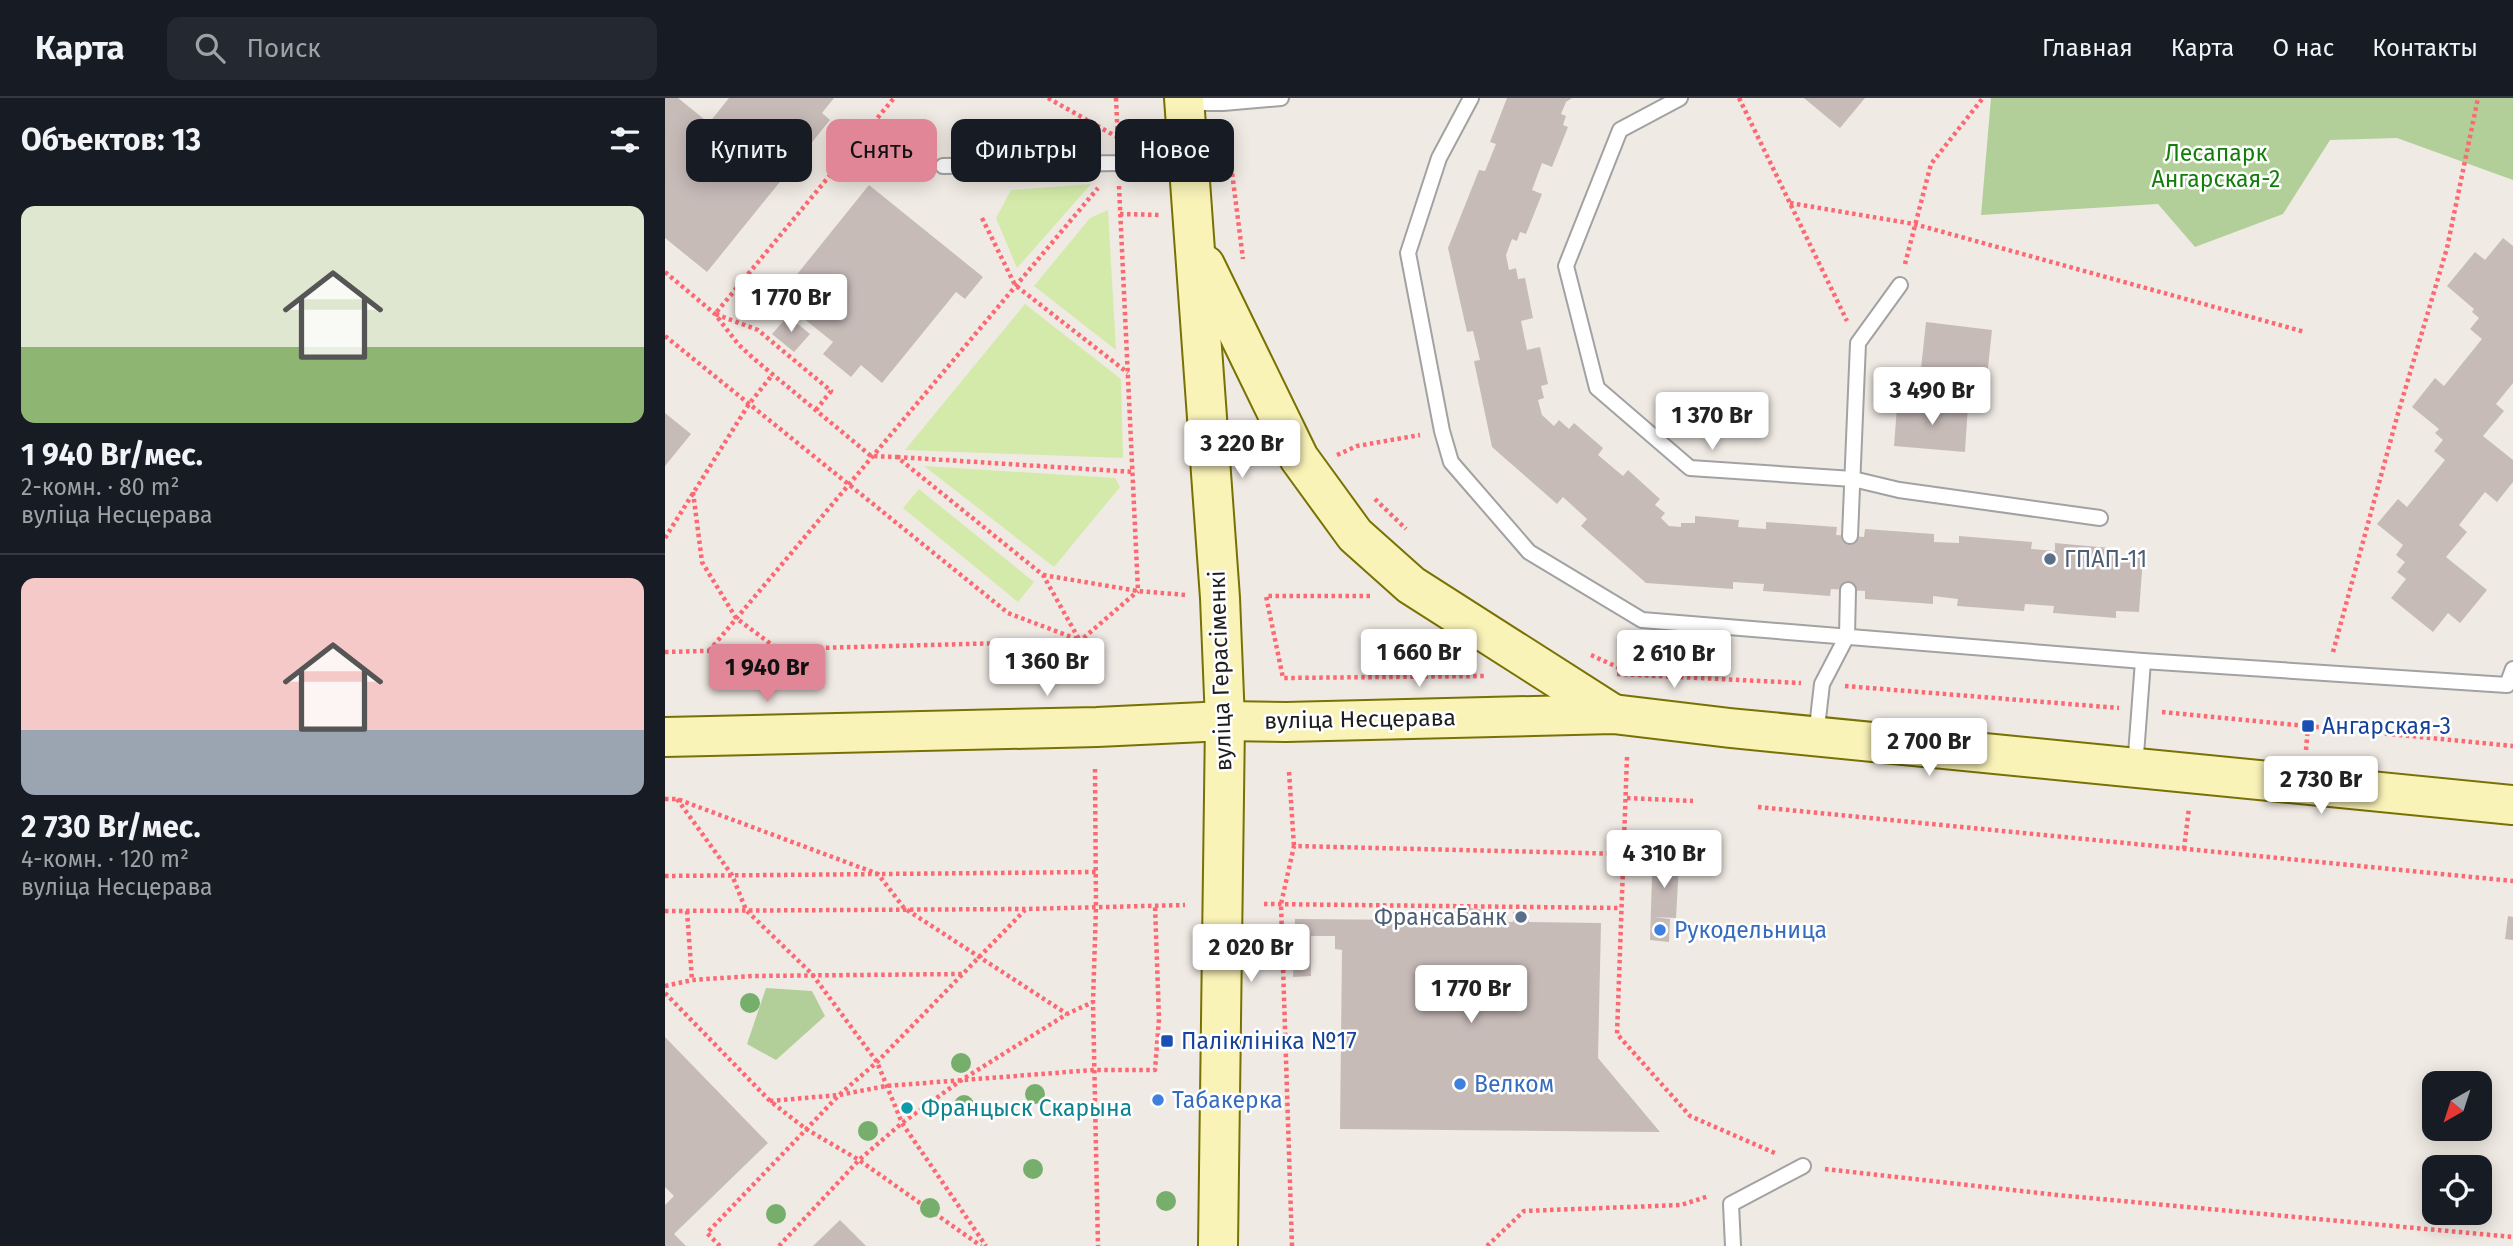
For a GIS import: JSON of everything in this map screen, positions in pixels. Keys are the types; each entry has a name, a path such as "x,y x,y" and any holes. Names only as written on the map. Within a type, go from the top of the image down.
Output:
{"main road":[{"name":"вуліца Герасіменкі","path":"1184,101 1185,119"},
{"name":"вуліца Герасіменкі","path":"1190,182 1220,598 1225,721 1218,1246"},
{"path":"1195,243 1299,458 1355,535 1411,584 1613,714"},
{"name":"вуліца Несцерава","path":"665,737 1097,727 1225,721 1286,722 1613,714 2513,805"}],"lane":[{"path":"1184,101 1223,103 1281,98"},
{"path":"1471,98 1439,158 1408,253 1442,431 1451,462 1529,552 1642,620 2143,661 2507,685 2513,669"},
{"path":"1680,98 1620,130 1566,266 1597,388 1690,468 1853,479 1899,490 2100,518"},
{"path":"943,166 1115,163"},
{"path":"1850,536 1858,343 1900,285"},
{"path":"1816,736 1822,684 1847,636 1848,590"},
{"path":"2135,768 2143,661"},
{"path":"1734,1246 1731,1204 1803,1166"}],"path":[{"path":"715,314 894,98"},
{"path":"1048,98 1115,136"},
{"path":"1116,98 1117,119"},
{"path":"1739,98 1858,343"},
{"path":"1900,285 1931,164 1983,98"},
{"path":"2327,673 2397,417 2447,248 2478,98"},
{"path":"1223,103 1244,266"},
{"path":"709,650 1097,188 1118,183 1138,591"},
{"path":"1790,203 1914,223 2305,332"},
{"path":"982,218 1015,285 1129,374"},
{"path":"665,272 715,314 738,344 871,456 1134,472"},
{"path":"715,314 758,330 831,391 815,410"},
{"path":"665,336 1008,613 1080,641"},
{"path":"665,538 749,404 773,374"},
{"path":"1342,466 1333,457 1357,446 1442,431"},
{"path":"897,457 1043,575 1080,641 1095,677"},
{"path":"693,492 702,562 736,618 780,650"},
{"path":"1371,495 1409,532"},
{"path":"1043,575 1138,591 1194,596"},
{"path":"1411,584 1368,596 1266,596 1283,678 1499,676"},
{"path":"665,652 1080,641 1138,591"},
{"path":"1584,652 1632,674"},
{"path":"1605,674 1822,684 2138,709 2513,746"},
{"path":"1627,757 1617,1034 1689,1116 1803,1166 2057,1195 2513,1237"},
{"path":"1095,769 1097,907 1093,1070 1098,1246"},
{"path":"1289,772 1294,846 1282,904 1292,1246"},
{"path":"1627,798 1693,801"},
{"path":"665,799 677,799 879,874 904,908 1067,1014"},
{"path":"677,799 731,875 746,910 812,974 877,1062 902,1123 986,1246"},
{"path":"1758,807 2513,881"},
{"path":"1294,846 1625,855"},
{"path":"665,876 1097,872"},
{"path":"1264,904 1620,908"},
{"path":"770,1101 839,1095 886,1086 1093,1070 1155,1070 1159,1019 1155,905"},
{"path":"665,911 1025,909 1185,905"},
{"path":"720,1246 707,1233 839,1095 877,1062 1025,909"},
{"path":"687,911 692,980"},
{"path":"665,986 692,980 812,974 963,974"},
{"path":"665,993 770,1101 806,1129 859,1160 981,1246"},
{"path":"779,1246 859,1160 902,1123 960,1081 1067,1014 1093,1002"},
{"path":"1487,1246 1524,1211 1681,1205 1718,1193"}],"green space":[{"name":"Лесапарк Ангарская-2","path":"1991,98 2513,98 2513,180 2397,138 2330,140 2283,214 2195,247 2158,204 1981,215"},
{"path":"1091,184 1017,268 996,218 1011,190"},
{"path":"1108,210 1116,350 1034,286 1090,218"},
{"path":"1025,304 1121,379 1123,458 905,450"},
{"path":"924,466 1115,478 1120,487 1054,567"},
{"path":"919,489 1034,582 1018,602 903,508"},
{"path":"766,988 812,991 825,1016 776,1060 747,1044"}],"building":[{"path":"665,98 678,98 704,119 686,119 686,182 780,182 707,272 665,238"},
{"path":"729,98 834,98 822,113 829,119 826,119 826,125 812,142 812,119 712,119"},
{"path":"1507,98 1572,98 1566,102 1561,114 1566,116 1563,125 1568,127 1552,167 1542,163 1532,190 1542,194 1526,234 1520,232 1517,241 1512,239 1506,255 1509,270 1516,268 1518,279 1525,278 1533,318 1521,321 1527,350 1540,347 1548,384 1541,386 1544,398 1538,400 1542,415 1554,426 1559,420 1569,429 1574,423 1603,448 1598,455 1623,476 1628,470 1660,499 1655,505 1665,513 1661,518 1669,526 1681,527 1681,523 1695,523 1695,516 1739,520 1738,527 1766,529 1766,522 1837,527 1836,535 1864,537 1865,529 1934,534 1934,542 1959,543 1959,536 2032,542 2031,549 2055,551 2055,543 2110,548 2109,555 2143,558 2139,612 2116,611 2116,618 2053,613 2054,606 2025,604 2024,611 1957,606 1958,599 1933,596 1933,604 1865,599 1865,591 1831,589 1830,596 1763,591 1764,584 1733,582 1733,589 1646,583 1581,526 1587,519 1563,497 1557,504 1492,447 1474,361 1480,360 1473,331 1467,332 1448,248 1479,170 1485,171 1496,144 1490,142"},
{"path":"1804,98 1865,98 1840,128"},
{"path":"869,185 983,277 965,299 956,292 882,383 861,365 851,377 823,354 833,342 778,298"},
{"path":"2503,238 2513,246 2513,383 2496,404 2504,411 2483,436 2513,460 2513,482 2497,502 2485,492 2459,525 2467,532 2446,557 2487,590 2460,623 2448,613 2433,632 2391,598 2406,579 2397,572 2405,562 2396,555 2403,545 2377,524 2398,499 2407,507 2445,460 2434,451 2443,440 2435,433 2439,429 2412,407 2435,378 2444,386 2482,339 2470,329 2479,318 2472,312 2474,309 2447,286 2475,252 2485,260"},
{"path":"788,316 810,334 794,352 772,334"},
{"path":"1926,322 1992,330 1986,386 1920,378"},
{"path":"1923,402 1968,405 1965,452 1894,446 1897,407 1922,409"},
{"path":"665,413 691,434 665,466"},
{"path":"1653,845 1680,846 1676,918 1654,917 1670,919 1669,942 1650,940"},
{"path":"1470,908 1491,911 1509,922 1513,922 1513,912 1528,912 1529,922 1601,923 1598,1058 1660,1132 1340,1129 1342,950 1335,949 1335,936 1311,936 1311,976 1293,977 1295,919 1420,920 1420,910 1434,910 1434,921 1451,912"},
{"path":"2508,916 2513,917 2513,940 2505,939"},
{"path":"665,1037 768,1143 674,1234 686,1246 665,1246 665,1205 674,1196 665,1187"},
{"path":"840,1220 866,1246 813,1246"}],"place":[{"name":"ГПАП-11","path":"2050,559"},
{"name":"Ангарская-3","path":"2308,726"},
{"name":"ФрансаБанк","path":"1521,917"},
{"name":"Рукодельница","path":"1660,930"},
{"name":"Паліклініка №17","path":"1167,1041"},
{"name":"Велком","path":"1460,1084"},
{"name":"Табакерка","path":"1158,1100"},
{"name":"Францыск Скарына","path":"907,1108"}]}
